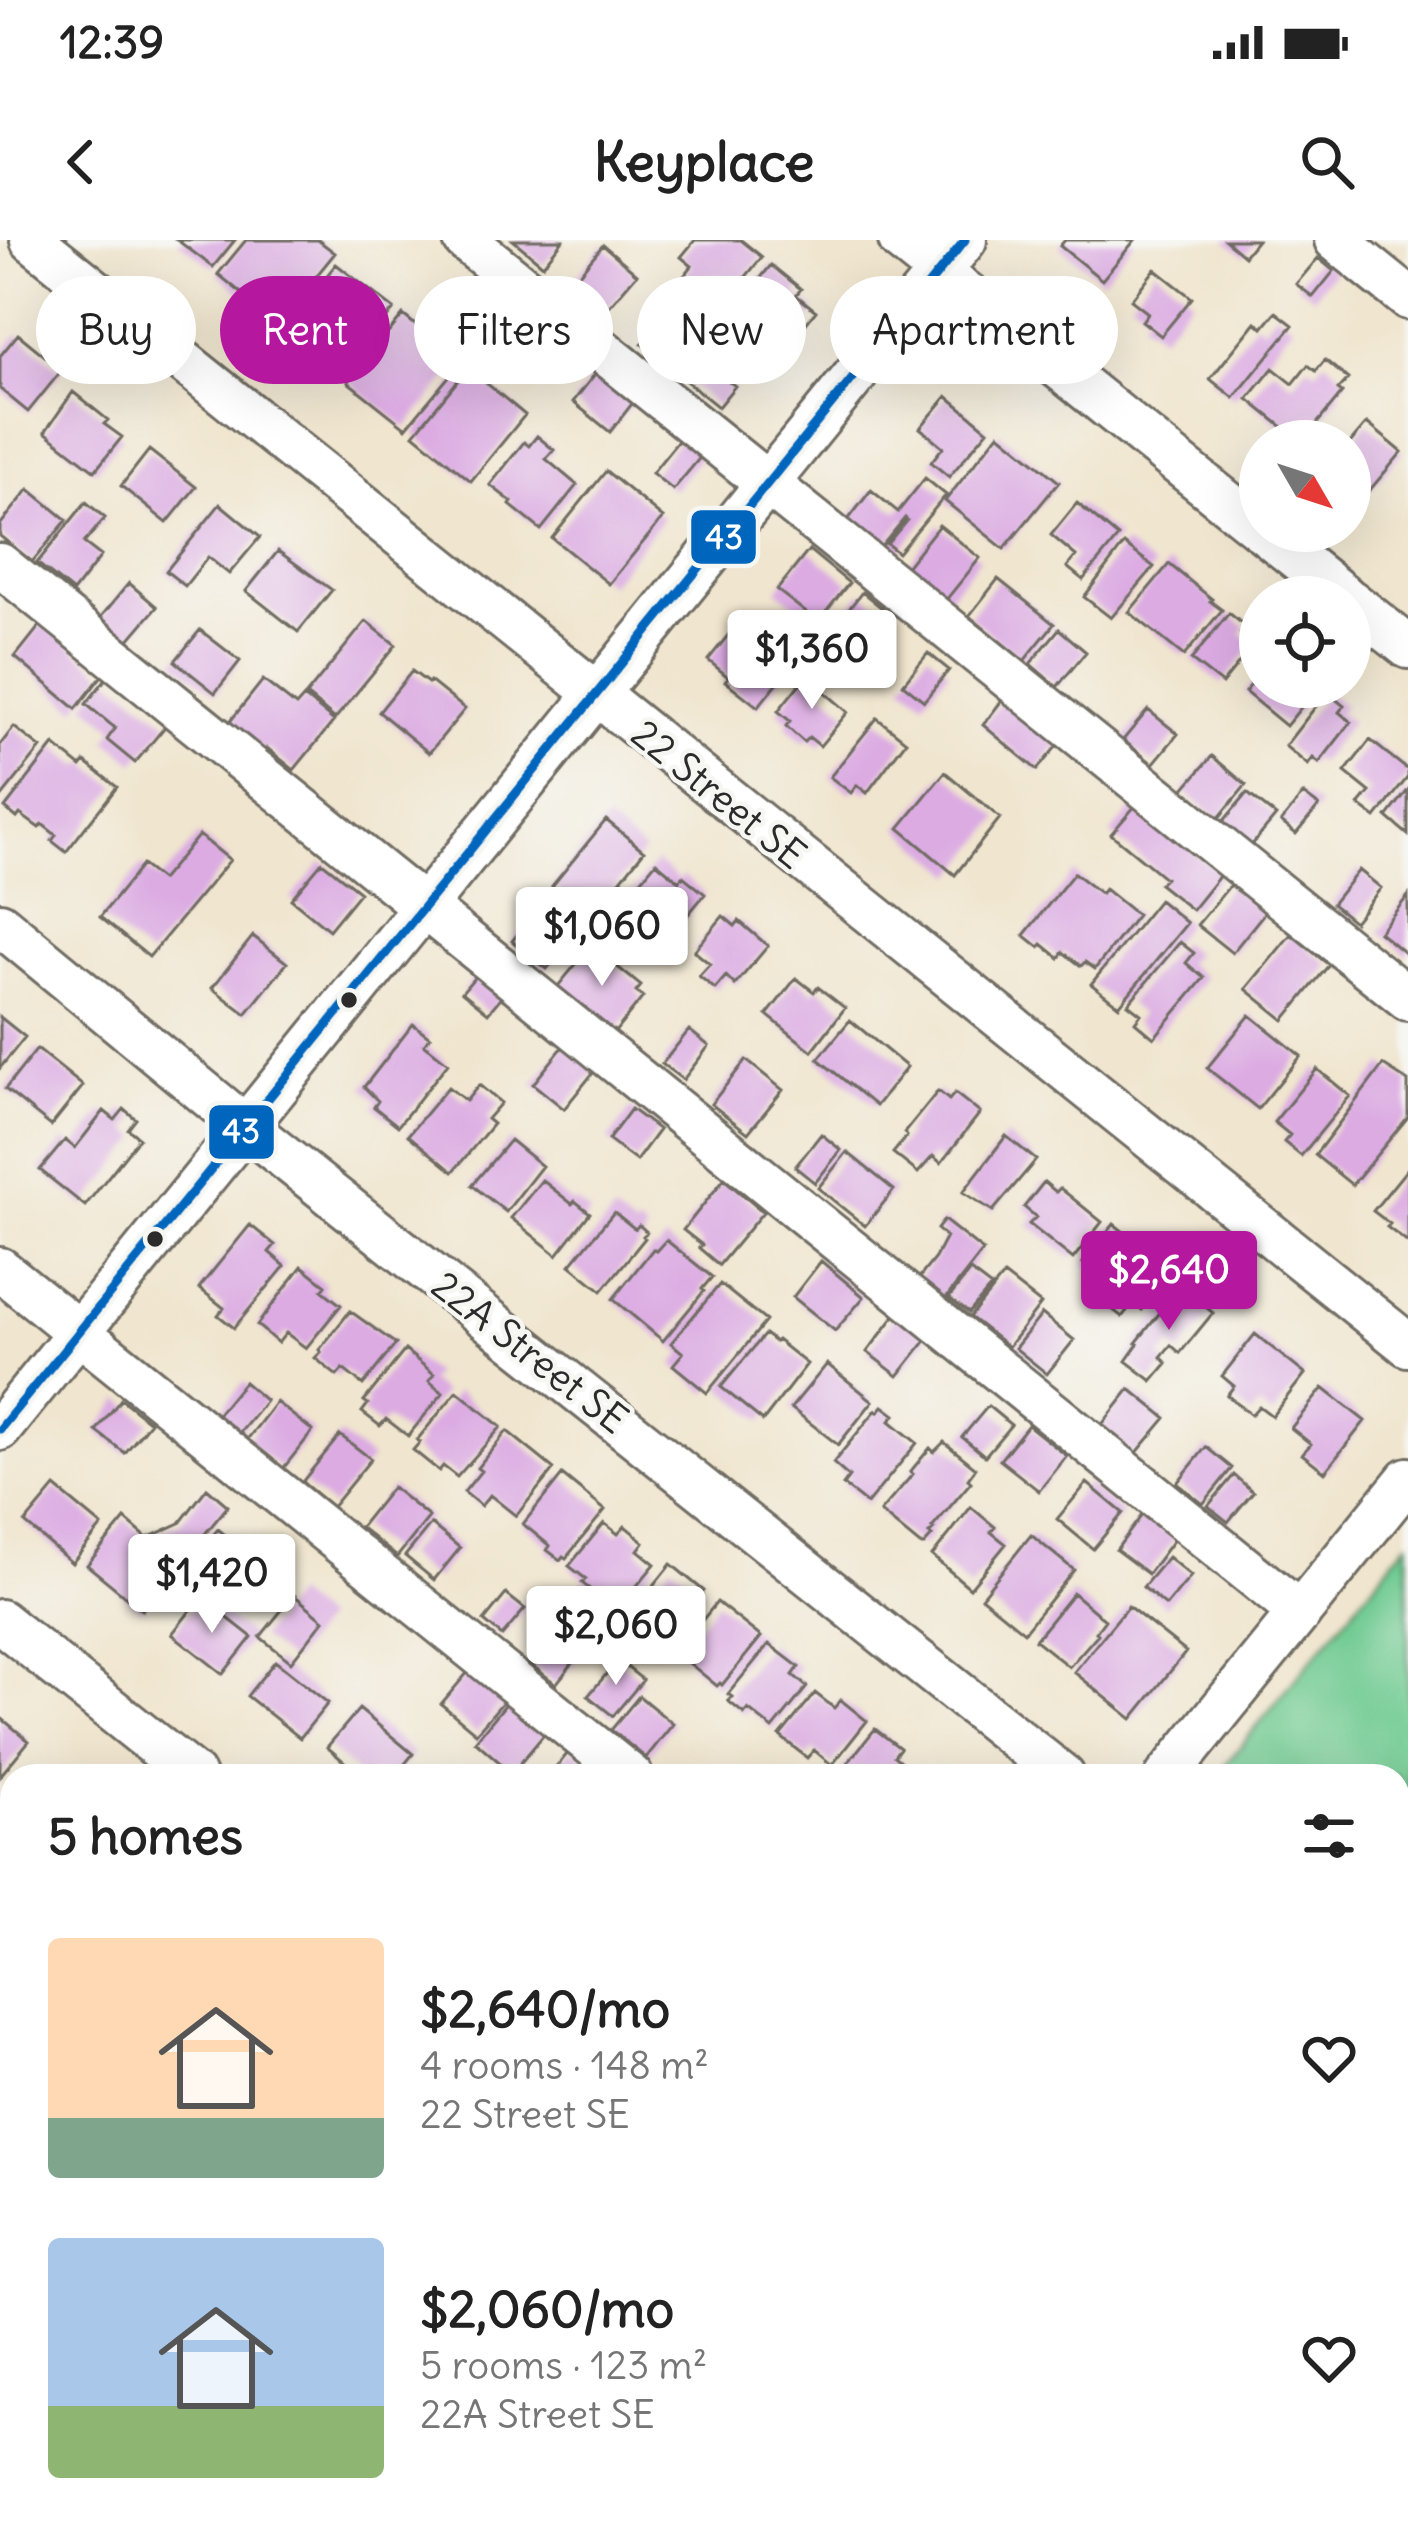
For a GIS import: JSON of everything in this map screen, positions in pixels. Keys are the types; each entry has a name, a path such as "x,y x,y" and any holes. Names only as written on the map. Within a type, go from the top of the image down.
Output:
{"street":[{"name":"22 Street SE","path":"32,240 1408,1345"},
{"path":"465,240 1408,999"},
{"path":"900,240 952,256 1239,510"},
{"path":"1336,240 1408,298"},
{"path":"0,1429 952,256"},
{"path":"1289,552 1319,576"},
{"path":"0,565 1300,1613"},
{"path":"1371,617 1408,647"},
{"name":"22A Street SE","path":"0,924 246,1127 1049,1764"},
{"path":"0,1269 616,1764"},
{"path":"1177,1764 1408,1479"},
{"path":"0,1621 179,1764"}],"green space":[{"path":"1408,1542 1408,1764 1226,1764"}],"building":[{"path":"177,240 235,240 213,267"},
{"path":"246,240 318,240 335,253 316,276 218,274"},
{"path":"513,240 563,240 543,265"},
{"path":"695,240 741,240 762,257 746,276 684,276 692,266 681,257"},
{"path":"1065,240 1135,240 1105,276 1097,276 1060,246"},
{"path":"1225,240 1257,240 1244,256"},
{"path":"603,245 637,274 613,302 613,276 577,276"},
{"path":"1318,258 1334,271 1313,297 1296,284"},
{"path":"336,264 351,276 326,276"},
{"path":"771,265 785,276 762,276"},
{"path":"1155,269 1192,298 1161,336 1142,321 1148,313 1131,300"},
{"path":"806,303 816,311 806,324"},
{"path":"1276,312 1293,325 1234,398 1210,379 1256,322 1263,328"},
{"path":"403,315 414,324 414,384 443,384 406,428 351,384 390,384 390,331"},
{"path":"18,334 36,349 36,384 51,384 28,412 0,389 0,356"},
{"path":"1325,360 1348,379 1320,420 1274,420 1248,399 1273,368 1293,384 1308,365 1316,371"},
{"path":"613,382 635,400 610,432 573,402 587,384"},
{"path":"455,384 487,384 525,415 471,481 414,434"},
{"path":"690,384 733,384 718,407"},
{"path":"73,392 122,437 95,471 45,432"},
{"path":"947,396 988,430 949,477 931,462 943,447 920,428"},
{"path":"1371,426 1402,452 1371,489"},
{"path":"999,433 1059,482 1004,549 945,501"},
{"path":"537,436 554,450 546,459 577,485 541,530 490,485 524,442 529,446"},
{"path":"682,436 703,454 673,490 652,473"},
{"path":"149,450 196,487 167,523 121,486"},
{"path":"606,471 663,518 609,584 552,538"},
{"path":"925,478 946,495 898,553 887,544 905,518 881,547 848,520 871,490 898,512"},
{"path":"29,489 67,520 32,562 0,536 0,525"},
{"path":"86,502 105,518 84,543 101,556 73,592 37,563"},
{"path":"1077,503 1118,537 1083,580 1067,567 1076,556 1051,535"},
{"path":"220,504 260,537 229,574 208,557 185,586 166,571"},
{"path":"939,525 980,558 946,600 906,567"},
{"path":"1124,544 1154,567 1111,618 1084,597"},
{"path":"809,550 849,583 818,622 777,590"},
{"path":"278,551 332,590 298,632 246,591"},
{"path":"1169,564 1222,610 1184,656 1129,612"},
{"path":"998,579 1054,624 1024,661 969,616"},
{"path":"129,583 157,607 128,641 100,618"},
{"path":"862,592 882,608 867,626 881,637 871,649 838,623"},
{"path":"1229,613 1239,621 1239,663 1222,684 1191,660"},
{"path":"742,618 795,661 758,707 725,681 728,677 708,660"},
{"path":"366,621 396,645 335,719 306,695"},
{"path":"42,623 104,673 76,709 15,657"},
{"path":"1059,629 1086,652 1057,687 1030,664"},
{"path":"200,630 240,661 215,693 175,661"},
{"path":"928,653 949,670 924,701 903,684"},
{"path":"412,671 465,709 429,753 379,712"},
{"path":"108,676 168,723 135,763 107,740 115,728 86,704"},
{"path":"806,676 848,712 820,746 809,737 804,742 778,711"},
{"path":"263,680 296,706 304,697 334,721 294,770 228,724"},
{"path":"1006,695 1061,741 1037,770 983,725"},
{"path":"1264,708 1301,708 1286,726"},
{"path":"1315,708 1342,708 1339,712 1351,722 1319,763 1313,758 1308,765 1285,746"},
{"path":"1148,710 1178,734 1153,764 1123,740"},
{"path":"877,718 906,741 867,793 857,785 851,793 830,777"},
{"path":"14,727 41,748 0,799 0,745"},
{"path":"1370,740 1408,770 1408,777 1376,818 1359,805 1370,792 1345,772"},
{"path":"54,745 117,787 66,852 42,824 39,828 5,808"},
{"path":"1212,756 1246,785 1218,819 1183,790"},
{"path":"945,772 1000,818 955,875 899,828"},
{"path":"1408,790 1408,835 1387,817"},
{"path":"1247,793 1276,816 1251,846 1222,823"},
{"path":"1303,794 1319,806 1296,834 1281,822"},
{"path":"1135,806 1221,874 1192,910 1159,884 1165,878 1111,834"},
{"path":"606,820 644,851 591,917 552,886"},
{"path":"199,835 230,860 149,957 100,917 142,865 161,880"},
{"path":"322,862 360,892 329,930 291,899"},
{"path":"656,862 705,894 669,938 624,901"},
{"path":"1359,870 1381,888 1354,922 1332,904"},
{"path":"1074,873 1101,894 1105,889 1137,915 1095,969 1085,962 1081,966 1063,952 1059,958 1024,935"},
{"path":"1231,884 1265,912 1232,953 1197,925"},
{"path":"1408,896 1408,956 1379,932"},
{"path":"1159,900 1187,923 1119,1006 1091,984"},
{"path":"542,904 577,932 547,969 512,941"},
{"path":"723,916 735,926 739,921 768,946 735,985 726,976 715,989 699,976 710,964 694,951"},
{"path":"1291,934 1329,965 1284,1020 1246,989"},
{"path":"253,936 287,963 246,1014 212,988"},
{"path":"1180,942 1194,953 1186,963 1204,978 1154,1038 1135,1022 1141,1014 1128,1004"},
{"path":"598,951 641,986 636,992 643,997 615,1032 558,986 586,952 593,957"},
{"path":"478,973 504,994 488,1013 462,992"},
{"path":"796,978 814,992 818,987 845,1008 812,1051 767,1015"},
{"path":"1250,1015 1301,1056 1258,1109 1207,1068"},
{"path":"0,1017 25,1037 0,1068"},
{"path":"850,1020 907,1067 876,1106 818,1059"},
{"path":"413,1024 430,1037 424,1044 448,1063 398,1126 374,1107 378,1101 364,1087"},
{"path":"689,1030 709,1046 683,1080 662,1064"},
{"path":"566,1043 597,1068 564,1109 533,1084"},
{"path":"37,1049 83,1086 51,1126 5,1089"},
{"path":"746,1060 783,1090 748,1133 711,1104"},
{"path":"1383,1065 1408,1081 1408,1117 1352,1185 1315,1155"},
{"path":"1317,1069 1350,1096 1301,1156 1284,1142 1290,1135 1274,1122"},
{"path":"479,1085 501,1103 487,1119 493,1124 453,1172 408,1135 448,1087 466,1101"},
{"path":"938,1091 949,1100 955,1093 980,1113 941,1163 933,1156 918,1173 893,1153"},
{"path":"124,1109 136,1119 128,1129 139,1138 85,1206 40,1170 65,1140 75,1148 104,1111 115,1120"},
{"path":"631,1109 659,1130 636,1161 608,1140"},
{"path":"821,1134 841,1150 815,1183 795,1167"},
{"path":"1006,1136 1036,1160 993,1211 963,1192"},
{"path":"510,1140 542,1166 506,1212 472,1185"},
{"path":"847,1152 894,1190 865,1226 818,1188"},
{"path":"1408,1168 1408,1243 1373,1211"},
{"path":"724,1179 763,1212 719,1265 683,1230"},
{"path":"542,1180 590,1213 557,1255 511,1218"},
{"path":"1044,1182 1056,1192 1060,1188 1102,1222 1073,1259 1029,1224 1036,1217 1024,1207"},
{"path":"614,1212 635,1229 639,1225 647,1232 602,1291 570,1265"},
{"path":"944,1220 983,1251 943,1302 918,1279 946,1237 937,1229"},
{"path":"1114,1224 1173,1272 1142,1310 1133,1303 1122,1317 1103,1302 1115,1288 1083,1263"},
{"path":"250,1225 275,1245 269,1252 285,1266 234,1328 218,1315 224,1308 199,1288"},
{"path":"666,1240 712,1277 663,1341 613,1299 653,1249"},
{"path":"821,1261 864,1297 835,1331 793,1297"},
{"path":"302,1266 341,1305 306,1348 286,1333 278,1343 257,1325"},
{"path":"970,1271 991,1287 969,1313 949,1298"},
{"path":"1004,1275 1041,1304 1008,1347 970,1317"},
{"path":"720,1284 766,1321 707,1393 673,1365 683,1353 671,1343"},
{"path":"1181,1286 1213,1313 1180,1353 1171,1345 1161,1357 1167,1363 1152,1381 1126,1361"},
{"path":"350,1311 396,1344 363,1385 343,1369 337,1376 315,1358"},
{"path":"897,1313 928,1338 898,1376 867,1352"},
{"path":"1042,1314 1074,1340 1047,1374 1015,1348"},
{"path":"765,1334 807,1364 763,1421 721,1387"},
{"path":"1255,1334 1305,1374 1272,1416 1259,1406 1251,1415 1227,1395 1234,1386 1222,1376"},
{"path":"405,1350 434,1374 429,1381 443,1393 408,1436 386,1419 380,1426 362,1412 368,1404 364,1401"},
{"path":"827,1364 873,1401 838,1445 791,1408"},
{"path":"244,1382 266,1401 239,1434 216,1416"},
{"path":"1323,1388 1365,1421 1325,1472 1302,1454 1311,1444 1291,1428"},
{"path":"1130,1389 1166,1418 1135,1455 1100,1427"},
{"path":"457,1391 501,1427 457,1477 443,1466 439,1471 413,1450"},
{"path":"121,1399 150,1422 125,1453 96,1431"},
{"path":"276,1402 313,1431 282,1470 246,1441"},
{"path":"883,1406 895,1415 890,1421 917,1443 867,1504 843,1485 849,1477 833,1463"},
{"path":"988,1406 1011,1425 985,1456 962,1437"},
{"path":"1028,1425 1067,1456 1039,1491 1000,1460"},
{"path":"507,1431 554,1469 516,1516 490,1495 481,1506 464,1492"},
{"path":"340,1435 371,1459 332,1507 302,1482"},
{"path":"944,1442 976,1468 968,1479 971,1482 932,1528 932,1536 920,1545 880,1512 930,1448 934,1452"},
{"path":"1206,1447 1232,1468 1203,1504 1177,1483"},
{"path":"562,1475 605,1510 560,1560 523,1524"},
{"path":"1234,1475 1253,1492 1228,1522 1208,1506"},
{"path":"1087,1483 1123,1513 1093,1549 1057,1519"},
{"path":"55,1487 102,1526 72,1563 25,1523"},
{"path":"392,1487 429,1517 397,1557 360,1527"},
{"path":"207,1488 228,1506 142,1610 87,1565 125,1519 147,1538 180,1523"},
{"path":"971,1507 995,1527 991,1532 1006,1544 970,1588 932,1556"},
{"path":"1142,1515 1174,1539 1148,1574 1116,1550"},
{"path":"604,1523 618,1534 625,1526 644,1542 638,1550 655,1564 620,1606 607,1596 603,1600 569,1566"},
{"path":"431,1524 460,1548 434,1580 405,1556"},
{"path":"218,1529 241,1548 215,1581 191,1561"},
{"path":"1031,1535 1074,1570 1024,1632 981,1597"},
{"path":"1168,1557 1191,1576 1166,1606 1143,1587"},
{"path":"671,1564 704,1591 661,1646 637,1627 632,1634 624,1627"},
{"path":"1073,1593 1105,1620 1069,1667 1035,1640"},
{"path":"506,1594 525,1609 502,1636 484,1621"},
{"path":"294,1595 324,1620 291,1662 260,1637"},
{"path":"201,1597 252,1637 223,1674 172,1634"},
{"path":"717,1602 761,1637 717,1686 678,1650"},
{"path":"1128,1606 1186,1652 1132,1719 1074,1672"},
{"path":"556,1633 581,1653 556,1684 530,1664"},
{"path":"769,1644 799,1667 793,1675 807,1687 773,1729 748,1709 744,1714 728,1701 732,1697 728,1694"},
{"path":"618,1660 643,1680 613,1716 588,1696"},
{"path":"275,1661 328,1703 300,1738 247,1696"},
{"path":"473,1666 508,1696 476,1733 441,1704"},
{"path":"815,1693 834,1708 841,1700 867,1721 833,1764 814,1750 807,1758 780,1736"},
{"path":"639,1696 673,1724 646,1758 611,1730"},
{"path":"509,1700 547,1731 520,1764 502,1764 475,1741"},
{"path":"359,1709 413,1754 405,1764 347,1764 327,1747"},
{"path":"0,1717 29,1741 10,1764 0,1764"},
{"path":"875,1729 900,1748 894,1756 903,1764 847,1764"},
{"path":"572,1748 591,1764 559,1764"}],"transit line":[{"name":"43","path":"0,1429 965,240"}]}
